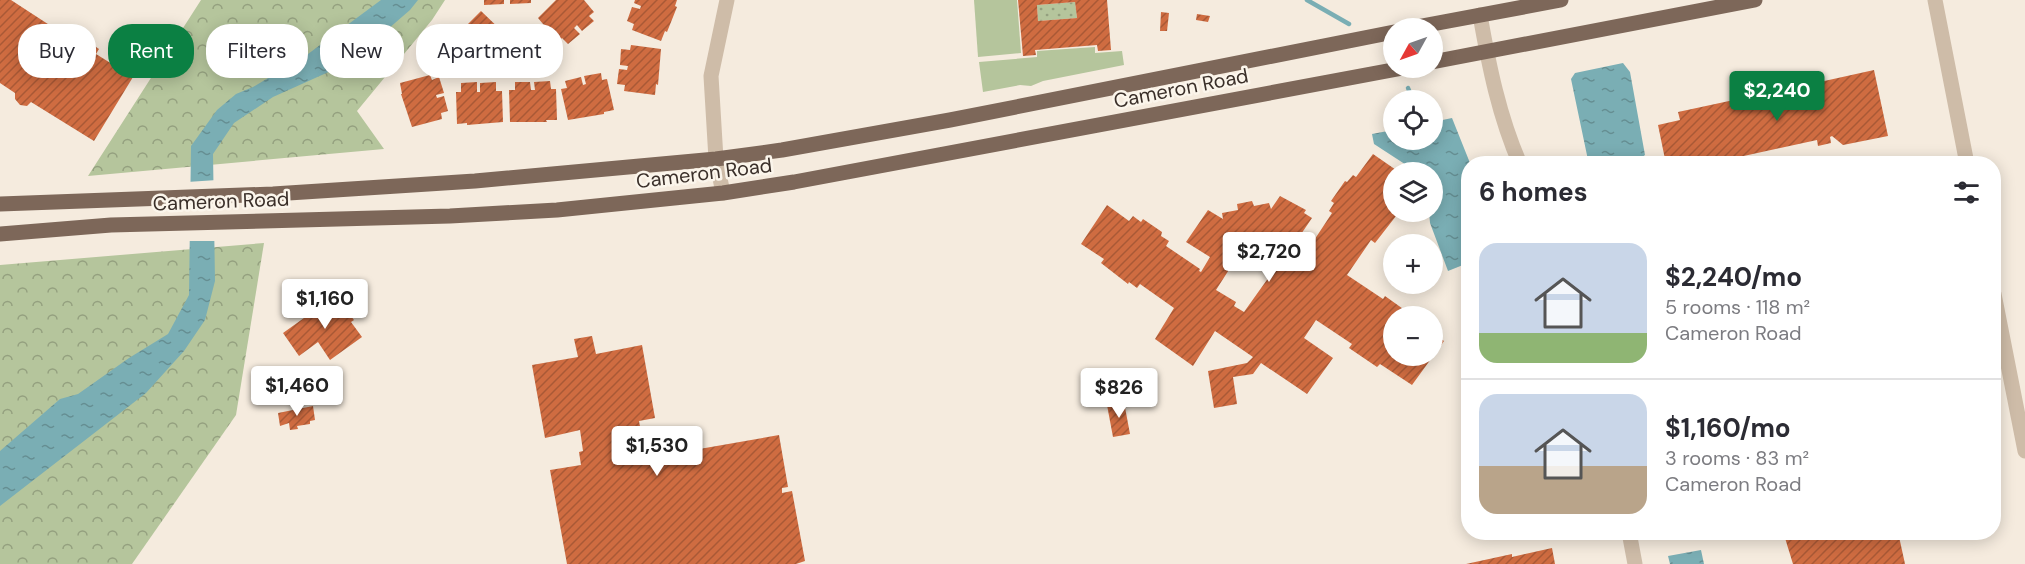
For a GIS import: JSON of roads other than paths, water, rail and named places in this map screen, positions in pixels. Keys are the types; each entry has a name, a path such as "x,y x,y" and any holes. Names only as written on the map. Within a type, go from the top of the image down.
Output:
{"main road":[{"path":"1443,22 1561,0"},
{"path":"1443,60 1755,0"},
{"name":"Cameron Road","path":"0,204 273,194 476,181 716,159 782,150 950,120 1383,34"},
{"name":"Cameron Road","path":"0,234 111,225 450,216 545,211 723,193 794,182 1383,72"}],"street":[{"path":"723,193 716,159 711,76 727,0"},
{"path":"1935,0 1965,156"},
{"path":"1480,15 1486,52 1507,134 1517,156"},
{"path":"2001,329 2025,451"},
{"path":"1630,540 1635,564"}],"water":[{"path":"381,0 418,0 394,24 349,24"},
{"path":"320,45 320,76 273,97 234,123 213,154 215,281 205,320 184,351 146,393 0,506 0,451 60,399 78,394 168,334 189,295 191,146 217,110 236,94 268,78 308,78 308,54"},
{"path":"1623,63 1630,72 1645,155 1587,156 1571,79 1575,73"},
{"path":"1452,118 1467,156 1461,156 1461,266 1448,271 1443,258 1443,234 1434,234 1430,223 1443,222 1443,162 1402,162 1383,150 1443,150 1443,120"},
{"path":"1383,132 1383,150 1374,144 1372,134"},
{"path":"1701,550 1704,564 1670,564 1668,556"}],"waterway":[{"path":"1307,0 1349,24"}]}
